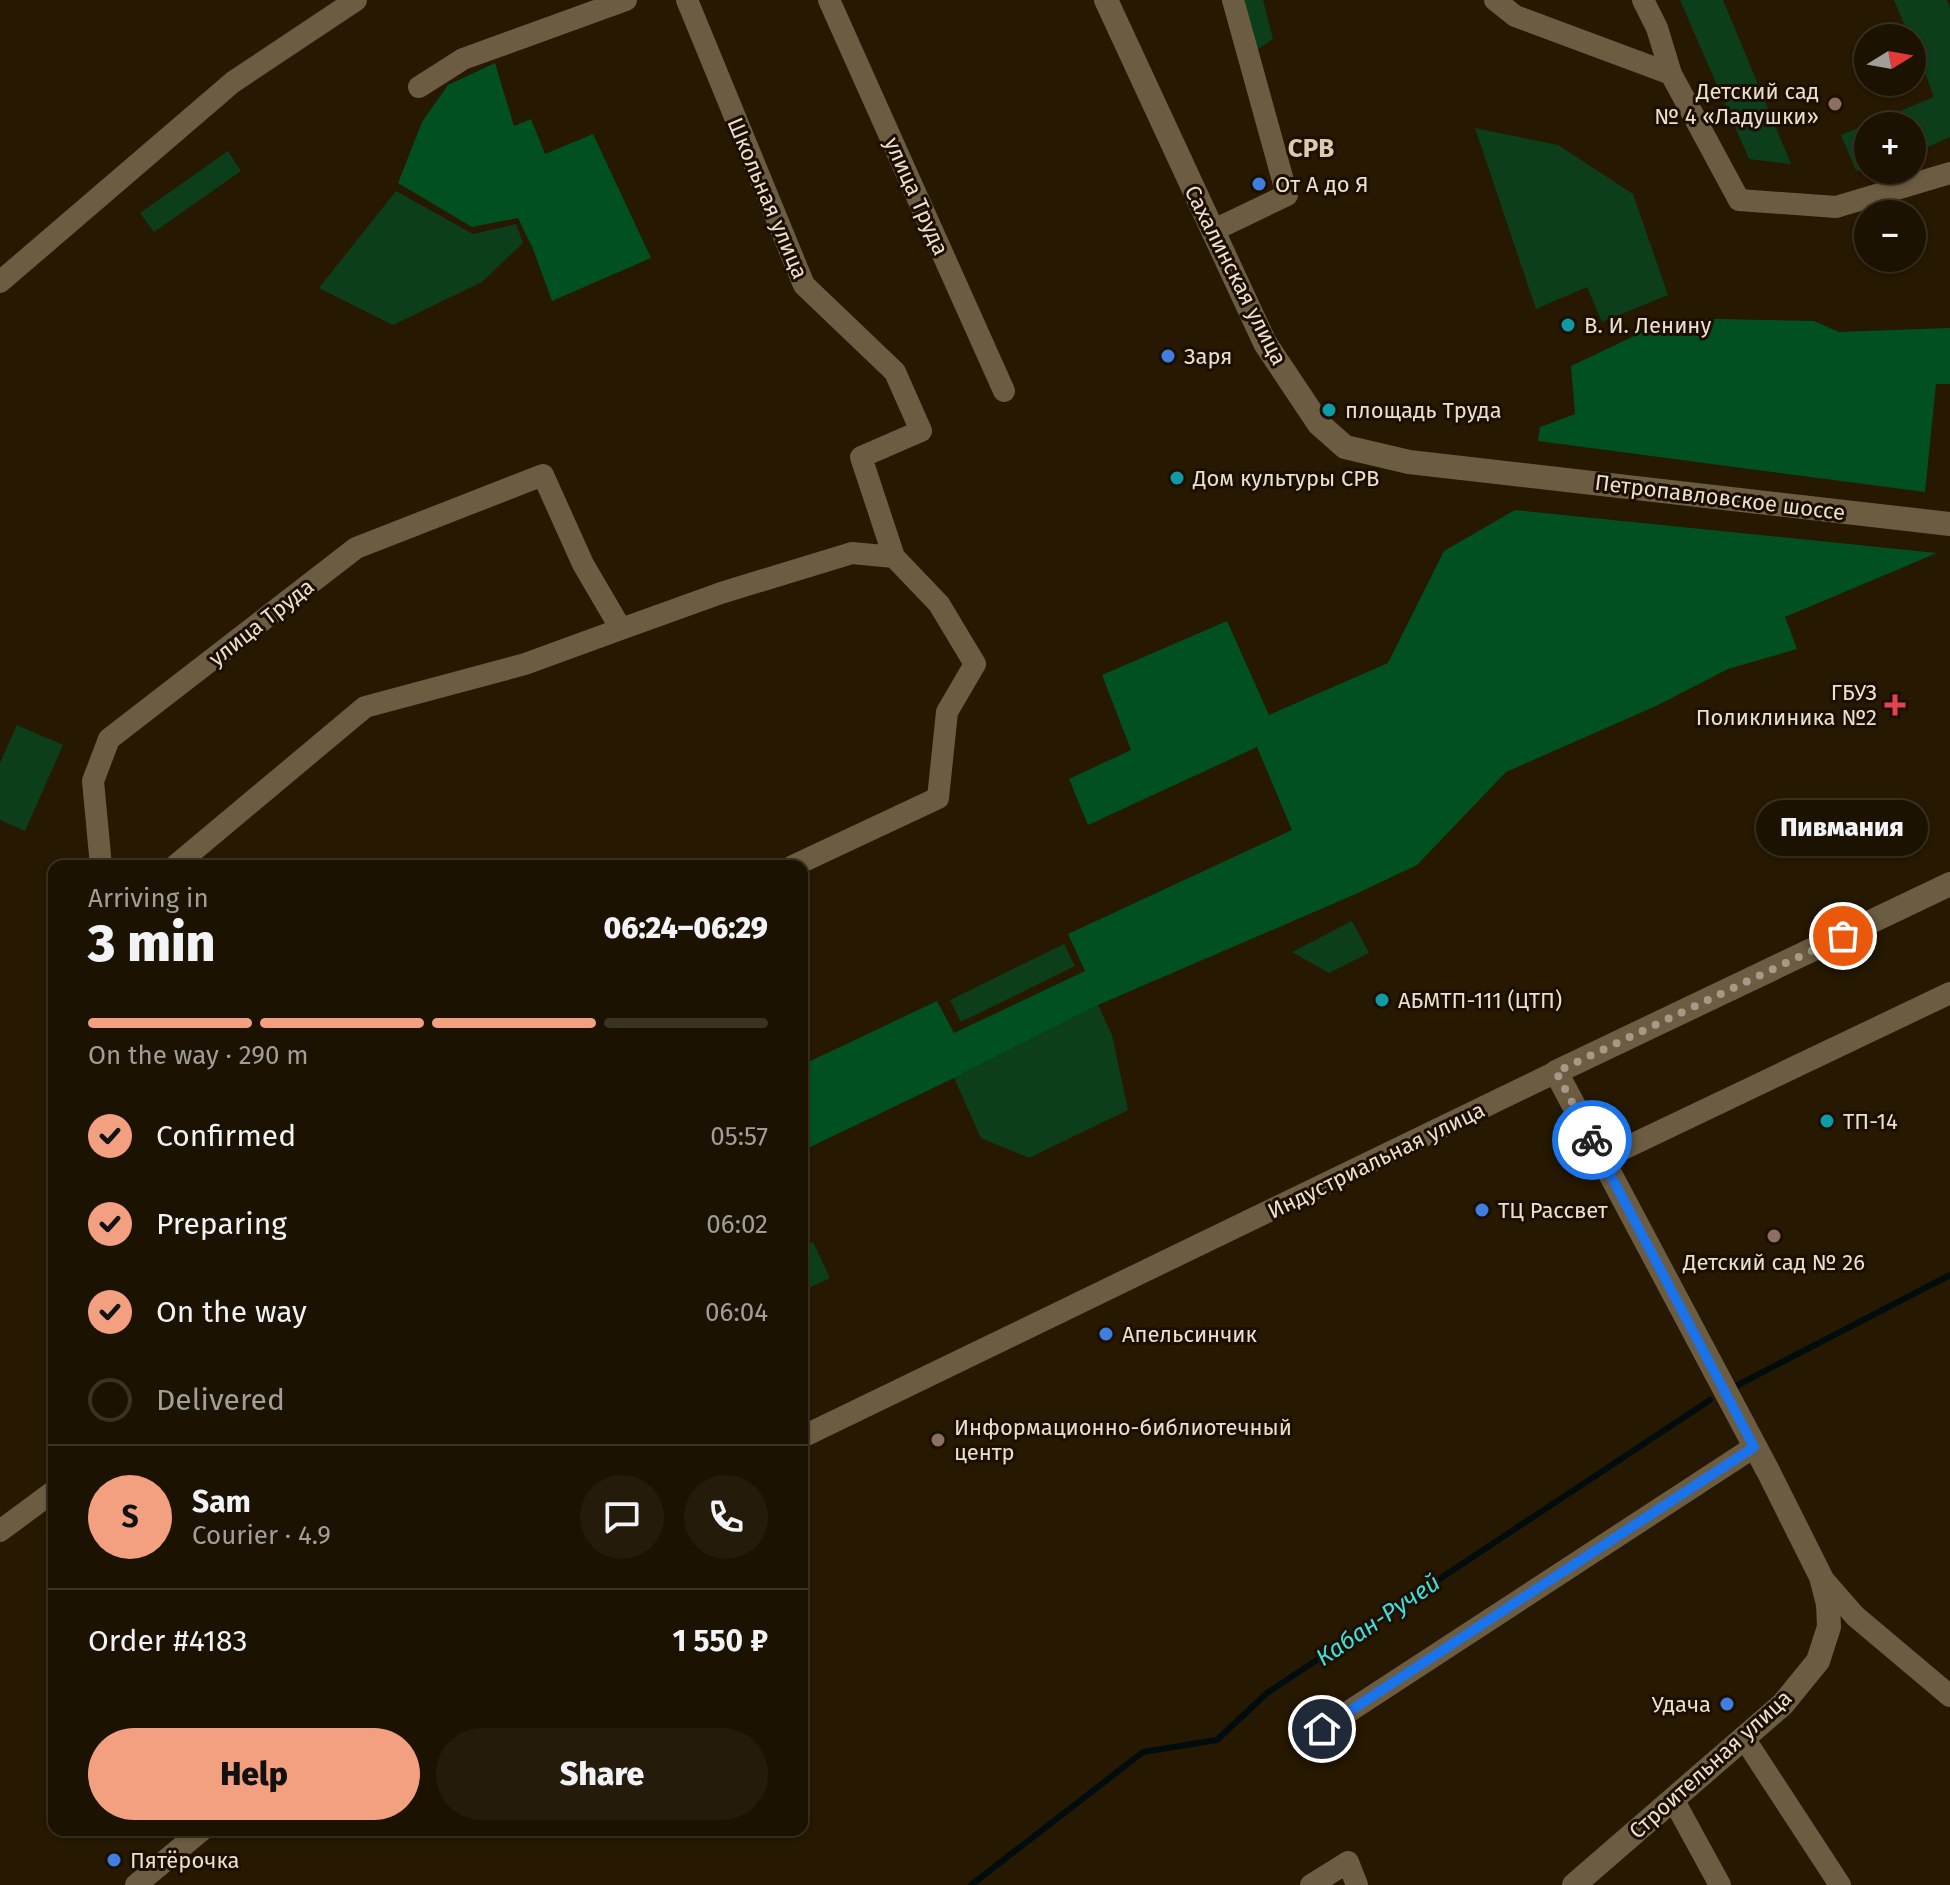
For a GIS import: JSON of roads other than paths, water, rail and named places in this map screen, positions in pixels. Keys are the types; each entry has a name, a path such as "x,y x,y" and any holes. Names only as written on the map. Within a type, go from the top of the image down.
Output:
{"street":[{"path":"0,282 233,82 356,0"},
{"path":"419,87 463,59 626,0"},
{"name":"Школьная улица","path":"687,0 804,285 895,372 921,431 861,457 894,557 939,604 975,664 947,712 938,798 806,860"},
{"name":"улица Труда","path":"829,0 1004,391"},
{"name":"Сахалинская улица","path":"1106,0 1265,343 1319,424 1345,447 1409,462 1489,471"},
{"path":"1212,231 1287,195 1233,0"},
{"path":"1495,0 1515,16 1671,74"},
{"path":"1643,0 1657,28 1671,74 1739,200 1836,207 1950,173"},
{"name":"Петропавловское шоссе","path":"1489,471 1950,524"},
{"name":"улица Труда","path":"100,860 93,781 109,739 356,548 543,475 583,564 621,629"},
{"path":"182,860 365,707 525,664 721,593 852,553 894,557"},
{"name":"Индустриальная улица","path":"808,1434 1950,884"},
{"path":"1602,1159 1950,993"},
{"name":"Строительная улица","path":"1556,1072 1821,1577 1828,1604 1829,1627 1818,1661 1783,1704 1574,1885"},
{"path":"1322,1729 1754,1447"},
{"path":"0,1531 48,1495"},
{"path":"1821,1577 1855,1616 1950,1696"},
{"path":"1744,1738 1840,1885"},
{"path":"1673,1799 1720,1885"},
{"path":"136,1885 195,1836"},
{"path":"1311,1885 1348,1862 1357,1885"}],"waterway":[{"name":"Кабан-Ручей","path":"1736,1386 1950,1275"},
{"name":"Кабан-Ручей","path":"971,1885 1143,1752 1217,1740 1267,1693 1710,1400"}],"place":[{"name":"Детский сад № 4 «Ладушки»","path":"1835,104"},
{"name":"От А до Я","path":"1259,184"},
{"name":"В. И. Ленину","path":"1568,325"},
{"name":"Заря","path":"1168,356"},
{"name":"площадь Труда","path":"1329,410"},
{"name":"Дом культуры СРВ","path":"1177,478"},
{"name":"ГБУЗ Поликлиника №2","path":"1895,705"},
{"name":"Пивмания","path":"1843,936"},
{"name":"АБМТП-111 (ЦТП)","path":"1382,1000"},
{"name":"ТП-14","path":"1827,1121"},
{"name":"ТЦ Рассвет","path":"1482,1210"},
{"name":"Детский сад № 26","path":"1774,1236"},
{"name":"Апельсинчик","path":"1106,1334"},
{"name":"Информационно-библиотечный центр","path":"938,1440"},
{"name":"Удача","path":"1727,1704"},
{"name":"Пятёрочка","path":"114,1860"}],"district":[{"name":"СРВ","path":"1311,148"}]}
